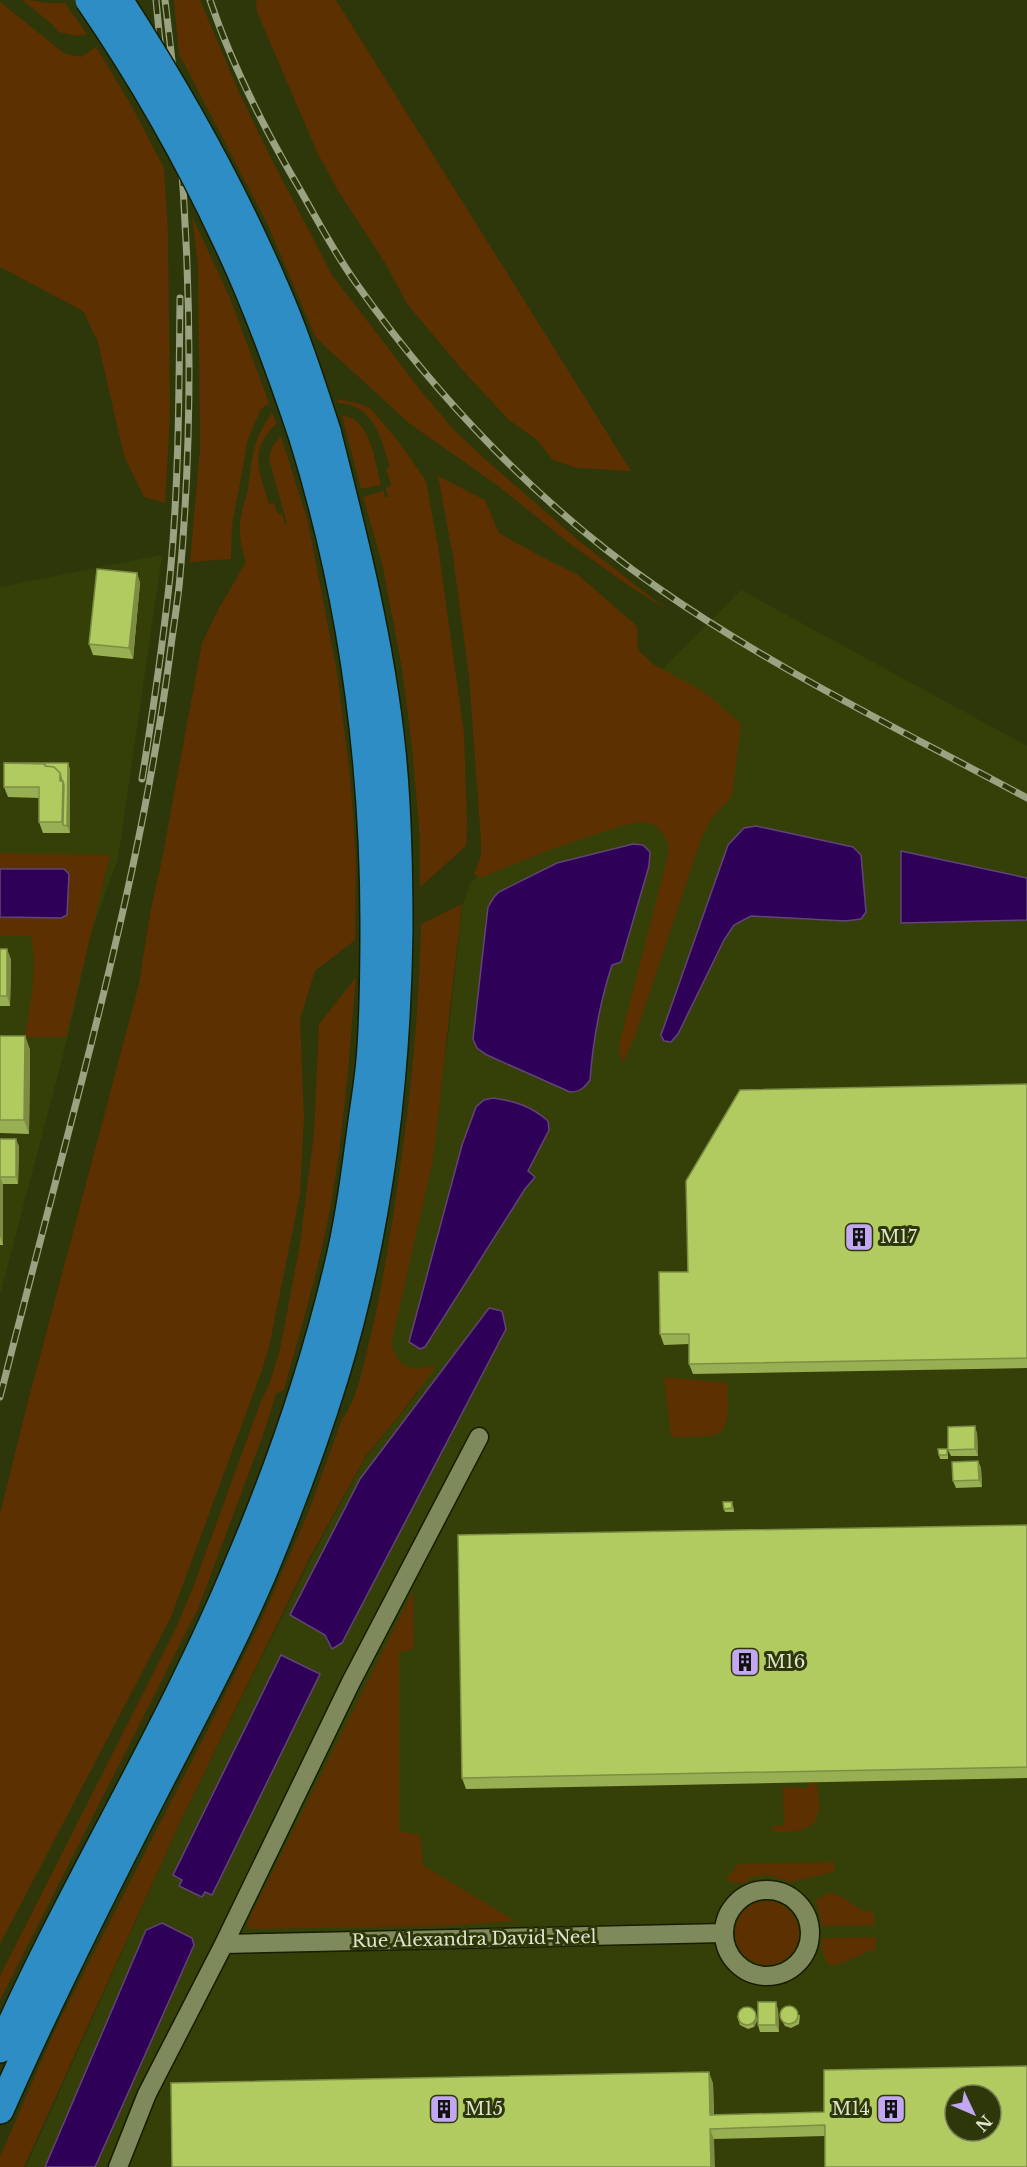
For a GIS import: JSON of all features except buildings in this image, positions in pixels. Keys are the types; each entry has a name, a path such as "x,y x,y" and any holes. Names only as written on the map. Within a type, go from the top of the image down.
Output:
{"highway":[{"path":"0,2110 75,1947 216,1673 264,1571 305,1465 336,1375 362,1271 381,1173 394,1055 399,860 392,752 377,646 363,575 315,435 278,365 227,241 176,140 139,75 89,0"},
{"path":"0,2049 53,1936 193,1663 239,1563 281,1458 308,1379 338,1266 355,1170 370,1059 374,962 374,858 368,755 354,652 298,344 275,286 196,124 119,0"}],"street":[{"path":"118,2167 147,2094 224,1944 351,1682 479,1437"},
{"path":"777,1890 794,1899 806,1914 811,1933 806,1952 794,1967 777,1975 758,1975 742,1969 728,1952 724,1933 728,1914 738,1901 758,1891 777,1890"},
{"name":"Rue Alexandra David-Neel","path":"224,1944 724,1933"}],"shaded area":[{"path":"22,0 65,3 87,34 77,36 58,32 52,24"},
{"path":"174,0 200,0 239,92 332,275 421,391 454,430 486,460 578,540 666,609 570,544 497,485 410,424 316,338 268,225 179,54"},
{"path":"256,0 336,0 631,471 577,468 553,460 537,440 509,420 466,374 407,304 387,266 337,189 317,152 257,12"},
{"path":"0,2 64,53 81,57 96,47 130,103 164,168 168,231 170,414 165,503 144,497 124,456 98,342 83,311 0,267"},
{"path":"192,216 230,298 269,403 261,409 248,439 232,526 231,559 190,562 200,449 198,266"},
{"path":"336,399 370,408 399,442 426,481 438,546 464,733 466,846 420,887 420,839 402,669 382,563 363,497 383,491 385,497 388,497 386,488 391,485 386,469 390,466 379,434 368,416 350,405 338,403"},
{"path":"272,413 277,423 262,442 258,461 259,471 269,504 274,503 278,514 282,513 285,524 287,524 269,459 272,447 281,436 308,522 337,672 353,812 356,864 355,940 315,971 300,1019 304,1118 300,1194 269,1347 262,1370 171,1617 0,1944 0,1514 139,984 151,908 202,643 246,562 240,536 241,517 248,491 254,449"},
{"path":"342,416 352,418 366,432 381,485 361,489"},
{"path":"438,476 485,500 499,533 578,575 637,626 638,650 653,664 706,693 741,724 732,796 711,819 701,839 635,1036 623,1062 619,1052 620,1041 669,851 667,842 660,830 653,825 642,822 631,823 556,848 480,878 474,874 481,856 481,840 469,676 453,557"},
{"path":"162,555 118,859 91,933 67,1040 0,1295 0,587"},
{"path":"741,590 1027,746 1027,2167 26,2167 181,1820 310,1560 366,1457 419,1392 376,1367 429,1159 449,1030 462,906 470,884 477,877 499,833"},
{"path":"756,826 853,847 861,855 866,912 861,919 845,921 751,916 734,925 724,940 678,1034 671,1042 664,1041 661,1035 728,845 744,828"},
{"path":"633,844 643,845 650,852 649,866 621,962 612,965 604,993 593,1050 590,1080 582,1089 570,1092 487,1055 477,1048 473,1039 488,907 494,897 499,892 557,863"},
{"path":"901,851 1027,878 1027,920 901,923"},
{"path":"0,853 110,855 66,1037 25,1037 32,987 33,948 31,936 0,936"},
{"path":"0,869 64,869 69,874 67,915 61,918 0,917"},
{"path":"462,904 433,1160 391,1344 398,1359 407,1366 420,1368 436,1366 366,1456 309,1559 181,1820 24,2167 0,2167 0,2157 57,2025 259,1625 308,1513 342,1419 355,1394 380,1294 400,1169 416,1030 421,924"},
{"path":"356,977 344,1108 330,1211 284,1390 276,1394 198,1609 0,2000 0,1976 176,1628 269,1385 280,1349 300,1244 314,1133 319,1024"},
{"path":"493,1098 529,1108 548,1121 549,1130 528,1171 535,1177 525,1189 425,1347 420,1349 409,1342 462,1145 476,1107 484,1100"},
{"path":"489,1308 502,1311 506,1329 342,1643 332,1649 325,1635 290,1615 360,1479"},
{"path":"664,1377 727,1383 727,1416 725,1425 720,1431 713,1435 671,1437"},
{"path":"413,1591 414,1649 399,1652 399,1831 420,1835 423,1865 515,1921 443,1926 251,1929 247,1923"},
{"path":"281,1655 320,1674 212,1895 205,1892 202,1897 179,1886 182,1880 173,1875"},
{"path":"809,1783 817,1783 819,1806 816,1820 800,1830 773,1832 774,1826 784,1825 783,1787 808,1788"},
{"path":"835,1862 834,1872 785,1883 786,1880 765,1875 748,1878 748,1883 726,1880 738,1864"},
{"path":"829,1893 841,1896 861,1909 873,1912 874,1925 822,1926 816,1900"},
{"path":"761,1901 773,1901 790,1910 797,1921 799,1933 797,1945 790,1956 773,1965 761,1965 749,1960 740,1951 735,1939 735,1927 740,1915 749,1906"},
{"path":"162,1923 192,1938 194,1945 95,2167 45,2167 146,1930"},
{"path":"876,1937 876,1949 834,1965 828,1965 821,1946 823,1938"}],"railway":[{"path":"156,0 170,145"},
{"path":"0,1397 121,921 153,761 178,596 188,432 188,288 180,144 165,0"},
{"path":"210,0 237,70 259,115 340,258 387,326 456,409 493,448 573,522 615,556 702,618 793,672 1027,798"},
{"path":"142,779 161,652 173,541 178,437 180,298"}],"place":[{"name":"M17","path":"859,1237"},
{"name":"M16","path":"745,1662"},
{"name":"M15","path":"444,2109"},
{"name":"M14","path":"891,2109"}]}
